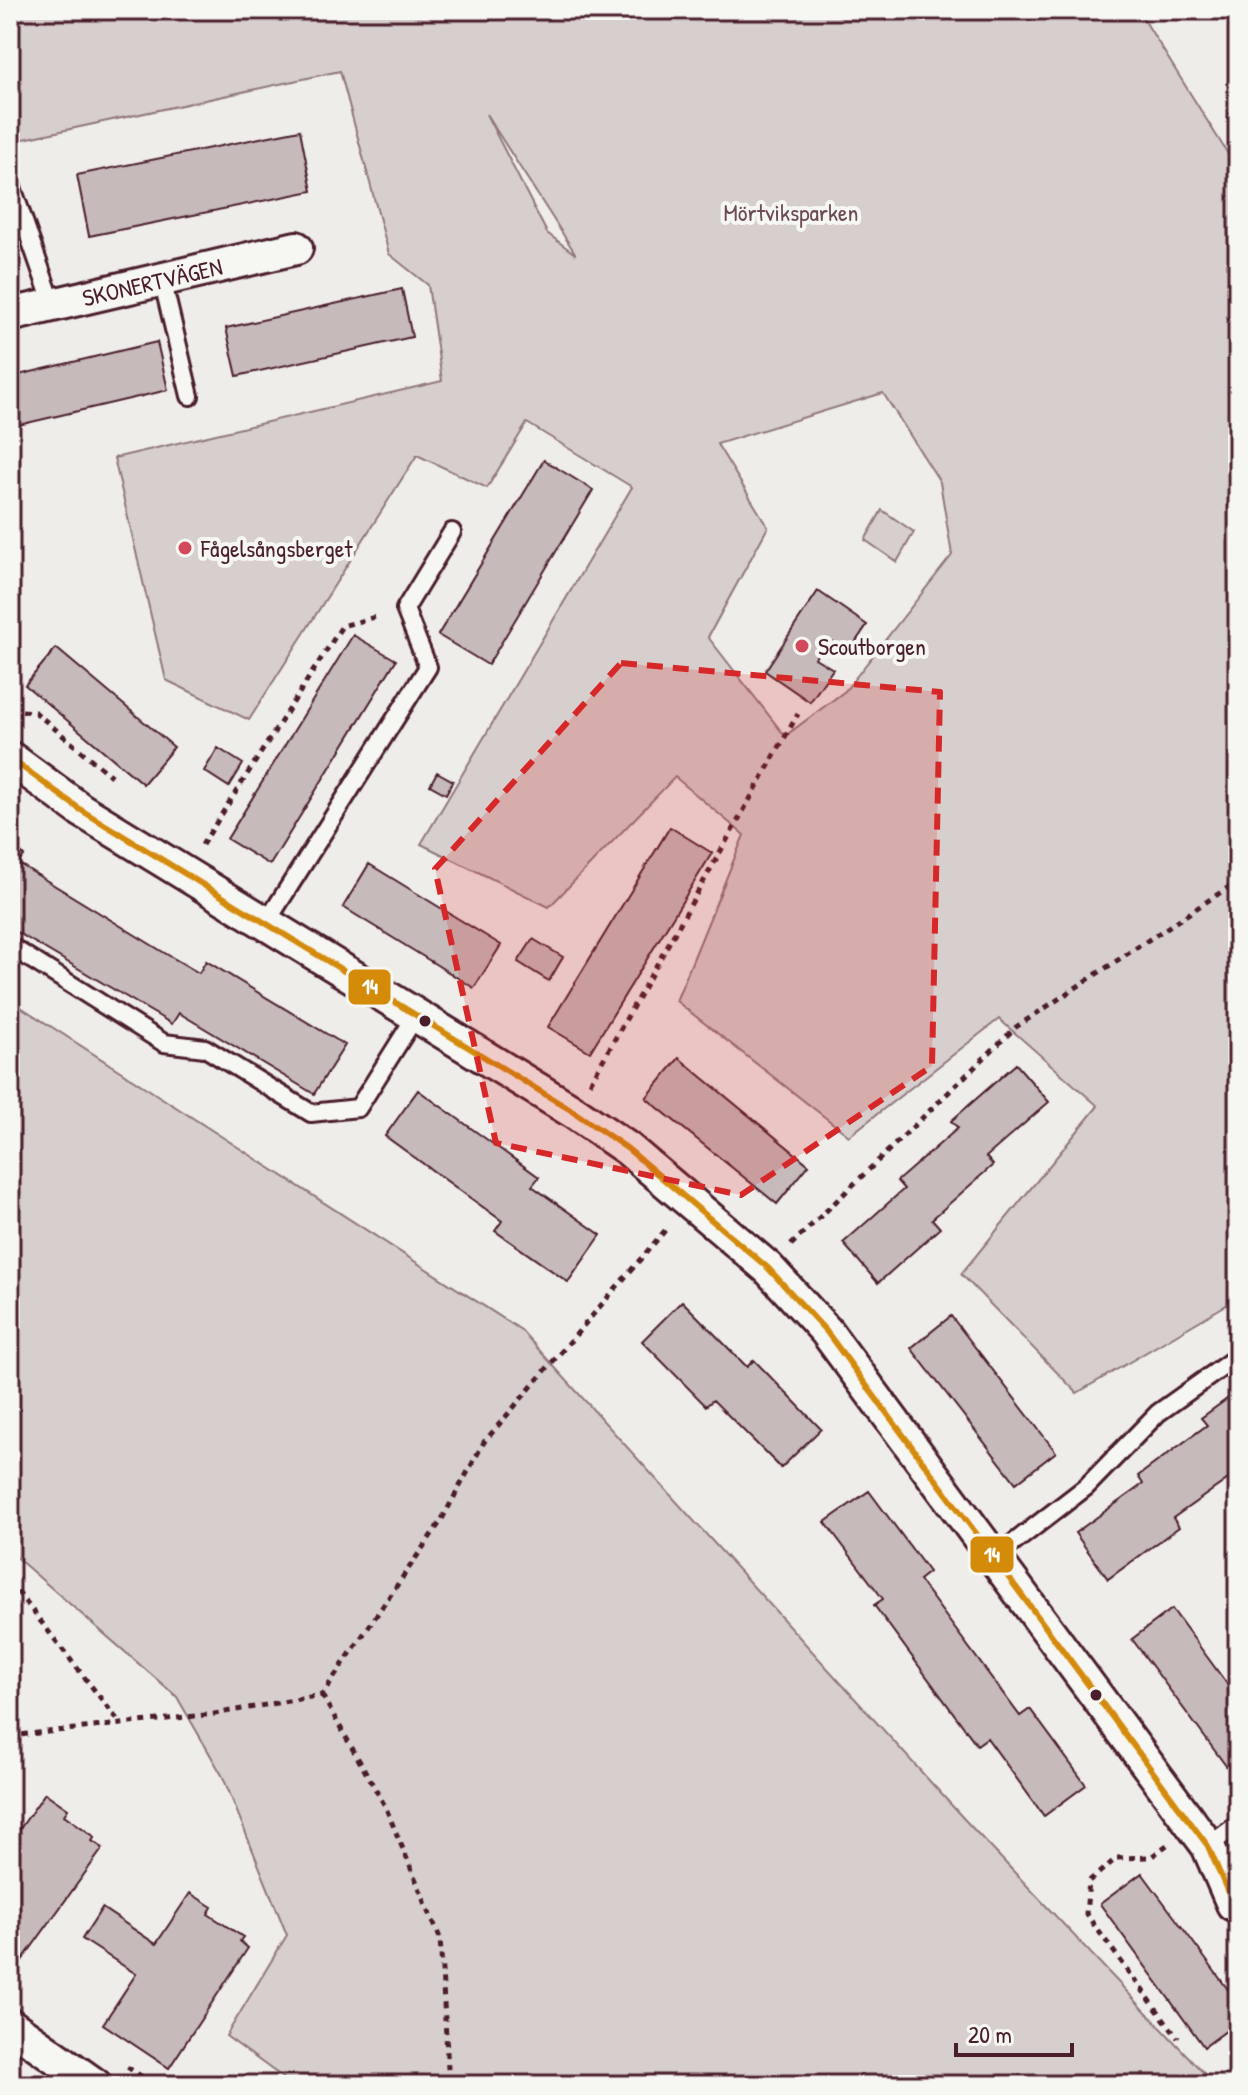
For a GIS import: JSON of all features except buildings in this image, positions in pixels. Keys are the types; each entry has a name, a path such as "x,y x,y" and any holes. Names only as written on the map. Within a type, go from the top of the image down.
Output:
{"street":[{"name":"SKONERTVÄGEN","path":"10,315 296,248"},
{"path":"10,758 81,810 574,1112 628,1149 768,1268 826,1331 1201,1836 1233,1904"},
{"path":"10,2025 95,2085"}],"lane":[{"path":"12,187 53,305"},
{"path":"162,279 190,396"},
{"path":"266,923 428,667 405,609 452,532"},
{"path":"10,946 164,1043 205,1048 311,1113 358,1108 417,1014"},
{"path":"994,1558 1086,1487 1158,1413 1238,1356"},
{"path":"1201,1836 1238,1824"}],"path":[{"path":"184,873 342,626 405,609"},
{"path":"10,710 35,712 111,776"},
{"path":"574,1112 798,714"},
{"path":"768,1268 1016,1027 1238,881"},
{"path":"10,1736 214,1714 322,1695 441,1521 484,1442 691,1200"},
{"path":"10,1582 121,1724"},
{"path":"322,1695 385,1806 440,1938 449,2085"},
{"path":"1178,2038 1086,1914 1089,1881 1117,1858 1151,1857 1201,1836"}],"highlighted area":[{"path":"621,663 940,692 932,1066 741,1195 496,1143 435,869"}],"green space":[{"name":"Mörtviksparken","path":"10,10 1138,10 1238,170 1238,1298 1077,1393 961,1274 1098,1106 999,1019 849,1136 676,1001 744,835 675,777 549,907 421,844 632,487 527,423 487,488 417,455 249,720 166,680 114,458 442,381 428,285 389,254 340,71 10,142","holes":["486,114 575,253 575,254 547,233","883,393 940,482 952,555 845,691 785,736 708,637 768,527 717,444"]},
{"path":"882,510 914,532 897,562 865,540"},
{"path":"10,1000 521,1330 964,1819 1215,2085 293,2085 226,2036 287,1935 223,1777 177,1697 10,1552"}],"transit line":[{"name":"14","path":"10,758 81,810 574,1112 628,1149 768,1268 826,1331 1208,1846 1233,1904"}],"place":[{"name":"Fågelsångsberget","path":"185,548"},
{"name":"Scoutborgen","path":"802,646"}]}
